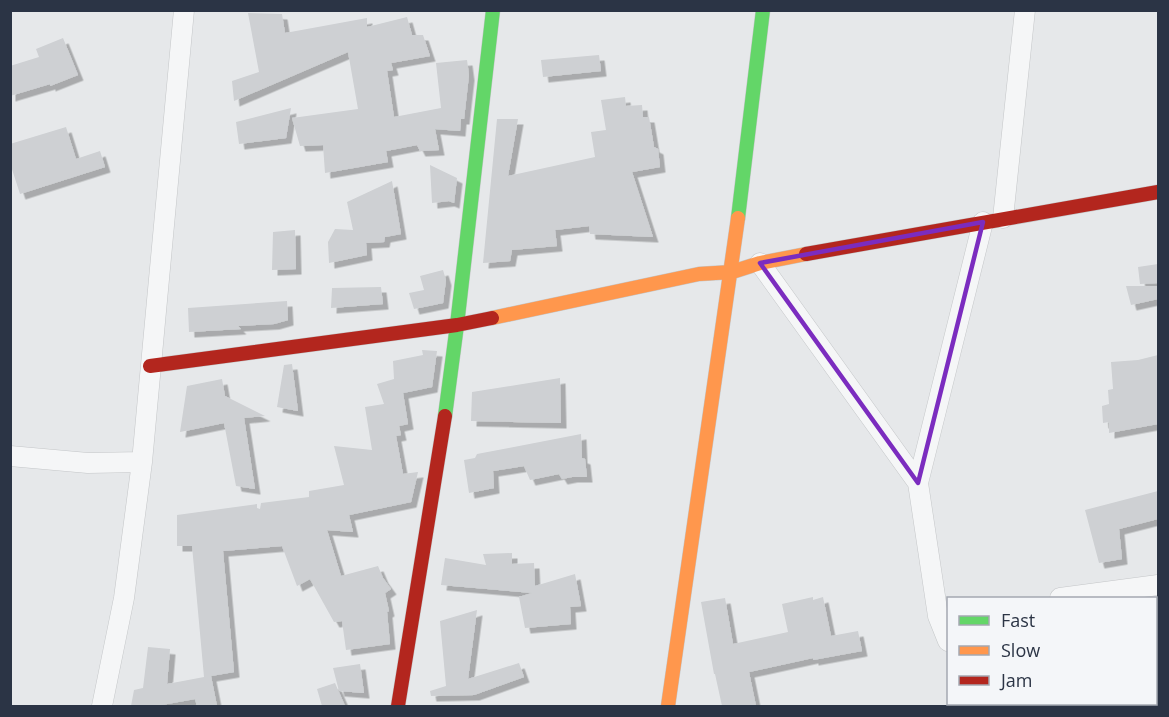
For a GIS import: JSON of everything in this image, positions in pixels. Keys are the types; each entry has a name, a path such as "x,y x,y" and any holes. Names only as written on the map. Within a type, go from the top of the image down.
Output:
{"street":[{"path":"102,706 124,598 142,462 184,10"},
{"path":"398,706 437,472 457,325 493,10"},
{"path":"668,706 732,272 763,10"},
{"path":"1003,218 1025,10"},
{"path":"150,366 457,325 699,274 732,272 760,263 1158,192"},
{"path":"947,636 918,483 983,222"},
{"path":"760,263 918,483"},
{"path":"10,456 88,463 142,462"},
{"path":"1068,597 1158,585"}],"highlighted area":[{"path":"983,222 918,483 760,263"}],"building":[{"path":"248,13 282,14 285,33 367,18 367,27 407,17 412,35 423,35 430,56 391,63 393,70 387,71 394,117 441,108 436,63 467,60 469,75 464,119 461,119 460,131 435,129 439,150 420,151 417,145 386,151 388,162 325,173 323,145 300,146 292,118 358,109 348,52 234,101 232,81 259,72"},
{"path":"63,38 78,75 50,86 50,84 10,96 10,66 39,57 36,49"},
{"path":"599,55 601,71 543,77 541,60"},
{"path":"625,97 626,106 642,105 643,117 649,117 654,147 658,149 660,167 632,172 653,237 590,234 589,226 555,230 557,246 512,250 510,261 483,263 497,119 518,119 508,176 595,157 591,132 606,130 601,100"},
{"path":"291,108 286,138 239,144 236,122"},
{"path":"66,127 76,159 100,151 105,167 20,194 10,163 10,144"},
{"path":"430,165 457,178 454,203 449,201 432,203"},
{"path":"392,181 401,234 385,237 384,242 366,243 367,255 329,263 328,242 335,229 353,230 347,202"},
{"path":"295,230 296,269 272,270 273,232"},
{"path":"1158,264 1158,283 1140,284 1138,267"},
{"path":"443,270 446,280 443,303 414,309 409,293 424,290 420,276"},
{"path":"1126,286 1158,286 1158,299 1131,305"},
{"path":"381,287 383,304 331,308 332,288"},
{"path":"287,301 288,320 274,324 238,326 241,329 189,332 188,308"},
{"path":"422,350 437,351 432,387 403,393 408,424 399,426 401,435 396,436 403,474 418,472 411,502 349,515 353,532 327,530 341,576 378,566 391,589 385,593 389,611 387,612 390,644 346,650 342,621 334,622 310,579 297,586 282,546 223,551 234,672 211,676 217,706 197,706 195,699 156,706 131,706 134,690 143,688 148,647 170,649 167,684 204,677 192,546 177,546 177,515 257,504 257,508 260,509 261,503 309,497 309,491 344,485 334,446 372,450 365,407 384,404 377,384 394,379 393,361 423,355"},
{"path":"1158,355 1158,424 1109,433 1109,422 1103,423 1102,406 1109,404 1108,390 1113,389 1111,362 1138,360"},
{"path":"292,364 298,411 277,407 284,365"},
{"path":"560,378 561,423 471,421 472,392"},
{"path":"222,379 225,396 265,416 244,418 255,489 236,486 224,423 180,432 187,386"},
{"path":"581,434 582,458 585,459 587,477 562,479 559,474 530,480 524,466 493,471 494,488 469,493 464,460 475,458 477,454"},
{"path":"1158,491 1158,519 1119,529 1122,559 1099,563 1085,510"},
{"path":"512,553 512,564 534,563 535,586 575,574 581,606 570,607 571,624 525,628 519,597 532,593 441,585 445,558 486,565 483,554"},
{"path":"813,597 813,600 823,597 831,636 858,631 862,651 813,660 813,658 749,672 756,706 722,706 701,602 725,598 733,644 788,632 782,604"},
{"path":"477,610 468,679 519,663 524,677 474,695 431,696 430,691 446,686 440,621"},
{"path":"360,664 364,693 339,691 333,668"},
{"path":"335,683 345,706 322,706 317,689"}],"traffic: fast":[{"path":"445,416 493,10"},
{"path":"738,218 763,10"}],"traffic: slow":[{"path":"668,706 738,218"},
{"path":"492,318 699,274 732,272 760,263 806,254"}],"traffic: jam":[{"path":"806,254 1158,192"},
{"path":"150,366 457,325 492,318"},
{"path":"398,706 445,416"}]}
